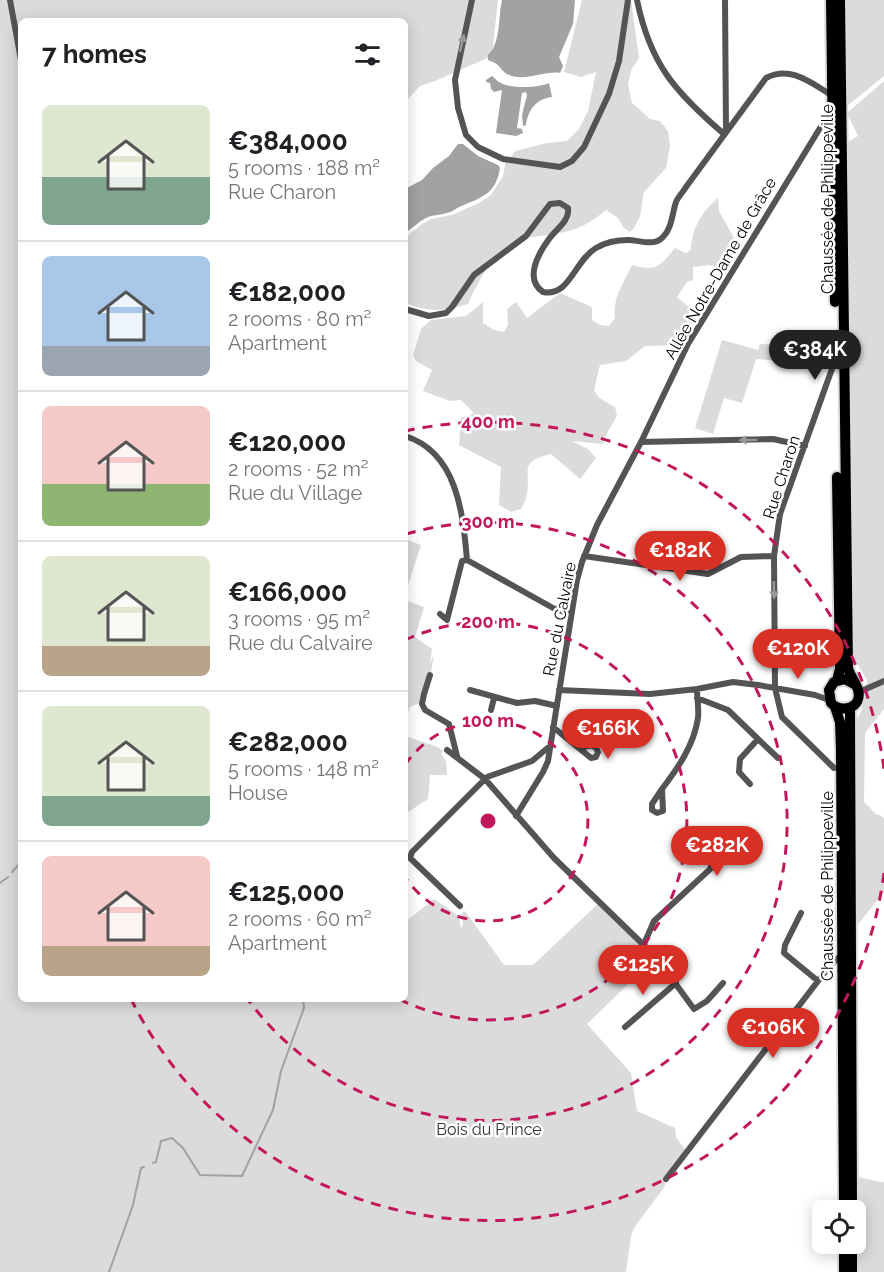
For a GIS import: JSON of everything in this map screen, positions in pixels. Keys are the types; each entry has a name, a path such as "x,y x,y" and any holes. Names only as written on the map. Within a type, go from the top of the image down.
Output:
{"main road":[{"name":"Chaussée de Philippeville","path":"831,0 838,116 840,669 837,680"},
{"name":"Chaussée de Philippeville","path":"837,96 840,0"},
{"name":"Chaussée de Philippeville","path":"839,357 848,668 857,688"},
{"path":"845,679 857,688 857,702 850,708 842,710 831,699 837,680 845,679"},
{"name":"Chaussée de Philippeville","path":"831,699 840,722 844,1200"},
{"name":"Chaussée de Philippeville","path":"850,708 852,1200"},
{"path":"844,1254 844,1272"},
{"path":"852,1254 852,1272"}],"street":[{"path":"10,0 18,44"},
{"path":"472,0 455,80 458,108 466,135 478,147 502,159 560,167 577,156 584,147 613,84 619,61 628,0"},
{"path":"637,0 651,51 663,72 706,118 725,132"},
{"path":"725,0 725,132"},
{"path":"408,310 429,316 446,313 474,275 526,236 545,209 554,203 565,204 569,213 566,220 548,240 533,271 534,285 543,292 556,292 564,288 582,259 604,244 620,240 646,242 661,239 670,226 676,201 766,78 776,73 788,72 837,96"},
{"name":"Allée Notre-Dame de Grâce","path":"641,442 688,344 813,137 826,118 838,116"},
{"name":"Rue Charon","path":"834,768 782,717 776,688 774,555 780,514 832,366 839,357"},
{"path":"408,437 427,445 448,475 464,517 467,560"},
{"path":"641,442 773,439 805,446"},
{"name":"Rue du Calvaire","path":"516,816 548,761 570,614 584,556 597,525 641,442"},
{"path":"584,556 708,574 741,557 774,555"},
{"path":"440,614 447,620 462,561 467,560 553,608 570,614"},
{"path":"430,675 422,704 424,710 448,724 457,756"},
{"path":"857,688 884,681"},
{"path":"560,690 650,694 733,682 831,699"},
{"path":"662,789 677,769 693,740 698,716 697,689"},
{"path":"471,690 517,703 535,701 557,706"},
{"path":"491,710 494,698"},
{"path":"697,698 728,710 778,758"},
{"path":"553,727 580,748"},
{"path":"750,784 739,772 740,759 758,739"},
{"path":"460,906 410,858 412,852 485,779 493,773 532,761 550,746"},
{"path":"447,750 485,779 569,874 644,944 694,1009 707,1001 723,982"},
{"path":"644,944 654,921 711,867"},
{"path":"801,914 785,945 784,953 818,981"},
{"path":"666,1179 818,981 843,953"},
{"path":"625,1027 676,983"}],"green space":[{"name":"Bois du Prince","path":"0,0 498,0 492,56 420,86 408,99 408,18 18,18 18,1002 408,1002 408,920 434,899 459,916 461,929 462,913 465,911 504,965 533,965 600,902 656,957 587,1024 631,1073 637,1111 675,1128 676,1137 687,1152 666,1174 665,1186 634,1228 626,1272 0,1272"},
{"path":"582,0 631,0 639,58 631,70 628,85 632,103 650,119 660,121 668,131 670,146 666,168 644,192 640,216 634,228 630,232 623,227 618,218 606,210 575,229 523,239 507,247 487,269 468,304 436,310 408,304 408,236 431,219 452,215 491,195 503,176 506,161 515,151 547,143 567,141 579,129 588,111 596,72 581,77 564,72"},
{"path":"844,0 884,0 884,76 847,106"},
{"path":"884,81 884,709 865,733 864,802 877,815 884,818 884,892 855,928 854,826 857,719 862,709 867,680 855,660 850,645 846,149 849,141 858,136 847,113"},
{"path":"718,198 719,211 739,247 729,269 710,265 693,267 693,280 687,282 677,297 696,313 684,345 645,346 626,361 600,365 594,390 599,398 615,407 617,415 603,444 572,441 588,449 596,458 580,479 551,454 534,460 528,468 527,495 521,509 511,512 499,505 501,467 459,445 461,418 474,413 461,400 450,401 423,391 432,370 416,361 413,355 421,329 431,320 466,316 483,302 483,323 494,330 504,332 508,325 507,309 516,302 527,318 560,293 592,307 592,320 600,325 609,326 615,318 617,297 632,265 652,268 661,264 675,248 686,253 691,250 698,221"},
{"path":"722,340 758,350 760,344 795,346 795,362 756,359 742,403 724,398 713,434 695,428"},
{"path":"408,540 421,545 408,586"},
{"path":"408,601 424,607 415,637 432,649 430,663 434,655 426,700 410,707 408,712"},
{"path":"408,737 438,747 444,752 441,753 446,761 447,775 430,775 428,799 408,812"},
{"path":"858,1177 884,1182 884,1272 858,1272 858,1254 866,1254 866,1200 858,1200"}],"shaded area":[{"path":"502,0 575,0 573,24 559,57 563,66 560,73 527,77 513,76 488,60 488,55 497,37"},
{"path":"492,76 498,82 517,87 549,83 552,97 541,100 534,106 526,125 523,126 522,115 527,95 526,92 522,93 517,128 522,129 523,133 516,136 496,133 502,90 494,92 490,83 486,82"},
{"path":"458,144 463,144 478,156 498,165 500,168 495,184 480,198 449,213 428,217 408,231 408,187 422,180 449,156"}],"waterway":[{"path":"12,872 18,865"},
{"path":"0,883 8,877"},
{"path":"153,1163 156,1162 161,1141 172,1138 183,1148 200,1175 242,1176 273,1110 281,1071 304,1008 303,1002"},
{"path":"109,1272 133,1205 141,1168 144,1167"}]}
